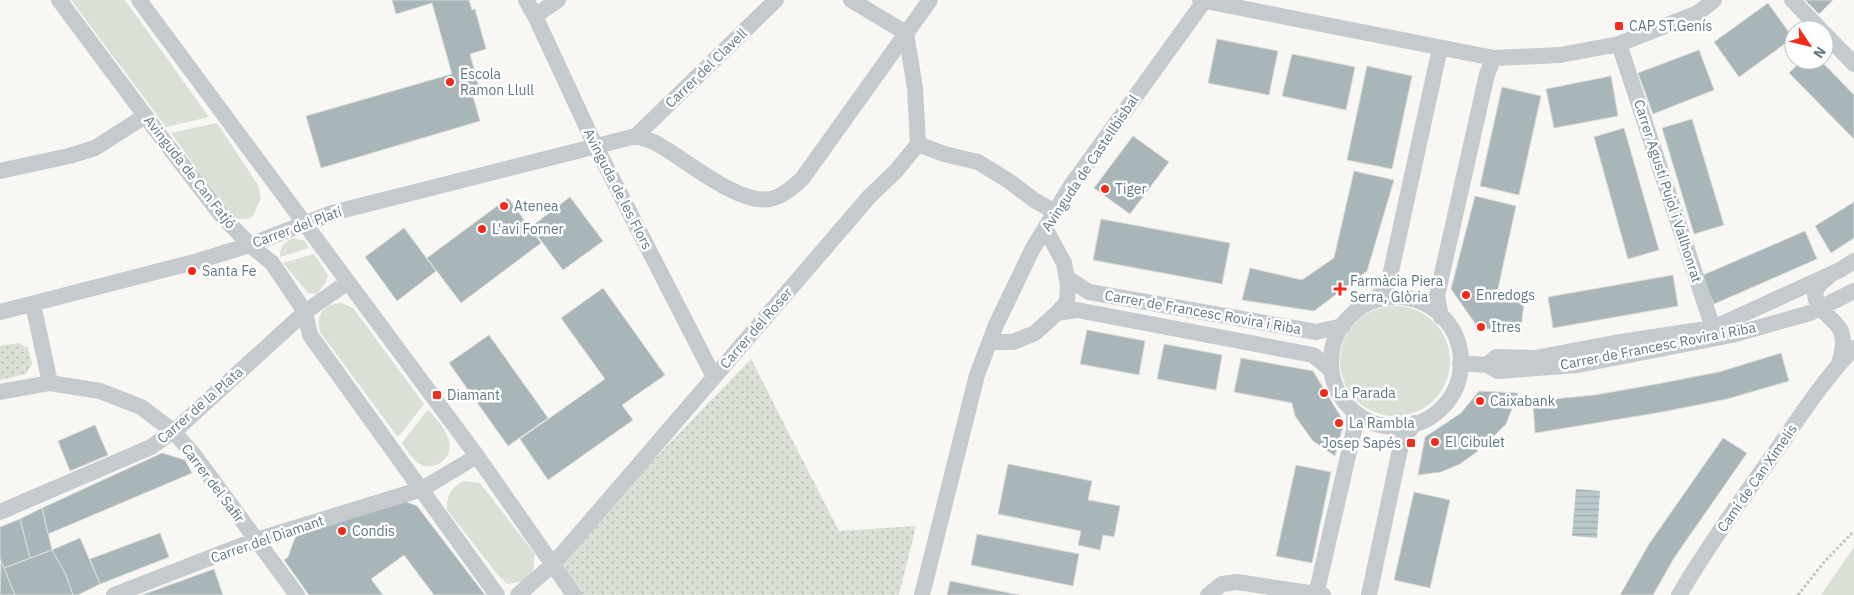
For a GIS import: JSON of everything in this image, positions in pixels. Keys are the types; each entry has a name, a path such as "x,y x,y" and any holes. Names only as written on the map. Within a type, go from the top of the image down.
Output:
{"street":[{"name":"Avinguda de Can Fatjó","path":"59,0 222,216 250,245 272,263 305,312 310,335 497,595"},
{"path":"139,0 477,456 574,595"},
{"name":"Avinguda de les Flors","path":"526,0 595,145 714,377"},
{"path":"535,16 558,0"},
{"name":"Carrer del Clavell","path":"636,136 776,0"},
{"path":"852,0 906,33 915,88 918,144 944,154 978,162 1055,212"},
{"path":"636,136 654,142 727,188 749,198 770,199 788,190 802,179 930,0"},
{"path":"1203,1 1494,58 1560,55 1619,44 1698,13 1714,0"},
{"path":"1792,0 1811,20"},
{"name":"Avinguda de Castellbisbal","path":"922,595 977,376 990,342 1032,250 1070,188 1203,1"},
{"path":"1834,43 1854,64"},
{"name":"Carrer Agustí Pujol i Vallhonrat","path":"1619,44 1714,333"},
{"path":"1374,300 1396,297 1412,299 1433,308 1454,331 1460,363 1459,377 1450,398 1435,414 1424,421 1402,427 1372,424 1354,413 1344,402 1334,382 1331,370 1332,348 1336,336 1349,317 1374,300 1388,285 1440,48"},
{"path":"1441,317 1437,296 1487,74 1494,58"},
{"path":"0,171 95,148 145,116"},
{"name":"Carrer del Platí","path":"0,312 198,261 250,245 332,213 636,136"},
{"name":"Carrer del Roser","path":"518,595 552,565 869,197 896,171 918,144"},
{"path":"990,342 1013,342 1035,333 1058,313 1067,302 1068,285 1064,263 1045,228"},
{"name":"Carrer de Francesc Rovira i Riba","path":"1460,363 1488,365 1498,370 1578,364 1714,333 1854,261"},
{"path":"1831,274 1817,288 1815,298 1820,308 1841,330 1844,352 1839,363"},
{"name":"Carrer de Francesc Rovira i Riba","path":"1067,278 1089,292 1316,332 1343,326"},
{"name":"Carrer de la Plata","path":"0,512 151,447 173,431 305,312 348,282"},
{"name":"Carrer de Francesc Rovira i Riba","path":"1714,333 1732,335 1802,315 1854,291"},
{"path":"33,304 50,383"},
{"name":"Carrer de Francesc Rovira i Riba","path":"1058,313 1077,310 1313,355 1331,370"},
{"name":"Camí de Can Ximelis","path":"1679,595 1730,517 1839,363 1854,348"},
{"name":"Carrer del Safir","path":"0,392 50,383 100,391 141,407 173,431 194,455 297,595"},
{"path":"1208,595 1222,584 1237,582 1319,595 1354,430 1354,413"},
{"path":"1369,595 1402,440 1415,424"},
{"path":"422,490 477,456"},
{"name":"Carrer del Diamant","path":"114,595 256,540 422,490"}],"path":[{"path":"1798,595 1826,560 1854,531"}],"shaded area":[{"path":"71,0 125,0 209,117 166,127"},
{"path":"217,123 258,185 261,198 253,216 248,219 237,219 230,216 171,133"},
{"path":"293,238 305,241 309,248 280,257 280,250 283,245"},
{"path":"314,254 328,275 326,282 317,294 308,293 283,263"},
{"path":"342,303 353,308 424,404 400,435 397,436 320,332 319,320 323,311 331,305"},
{"path":"1395,306 1416,310 1434,322 1446,340 1450,361 1446,382 1434,400 1416,412 1395,416 1374,412 1356,400 1344,382 1340,361 1344,340 1356,322 1374,310"},
{"path":"19,343 28,348 32,364 26,374 0,380 0,346"},
{"path":"751,359 839,531 916,526 899,595 574,595 552,565"},
{"path":"429,410 446,432 450,446 449,452 442,461 432,466 426,466 417,462 402,443"},
{"path":"463,481 480,483 535,554 533,571 521,582 507,584 447,510 447,501 450,493"},
{"path":"1576,489 1600,491 1597,538 1572,536"},
{"path":"1854,547 1854,595 1821,595"}],"building":[{"name":"Escola Ramon Llull","path":"392,0 469,0 472,10 475,9 486,49 470,54 480,91 472,93 480,121 321,168 306,116 452,74 432,3 396,14"},
{"path":"1805,0 1833,0 1819,14"},
{"path":"1768,3 1784,25 1784,44 1739,77 1714,42"},
{"path":"1217,39 1278,51 1269,95 1208,83"},
{"path":"1699,50 1714,90 1653,114 1638,73"},
{"path":"1292,54 1355,67 1346,110 1282,96"},
{"path":"1367,66 1412,76 1392,169 1347,160"},
{"path":"1792,70 1830,70 1854,95 1854,139 1789,73"},
{"path":"1611,76 1618,116 1554,128 1546,89"},
{"path":"1502,87 1541,96 1519,195 1480,186"},
{"path":"1692,119 1724,225 1694,234 1662,128"},
{"path":"1624,128 1659,250 1628,259 1594,137"},
{"path":"1133,136 1169,162 1130,214 1094,188"},
{"path":"1354,171 1394,180 1367,271 1314,311 1242,300 1250,268 1302,280 1334,258"},
{"path":"1475,196 1516,206 1495,302 1524,302 1521,329 1479,329 1451,289"},
{"path":"570,197 603,241 563,270 531,227"},
{"path":"508,198 541,243 461,303 427,258"},
{"path":"1854,202 1854,238 1831,253 1815,226"},
{"path":"1101,219 1230,243 1222,284 1093,260"},
{"path":"404,228 436,271 397,301 365,257"},
{"path":"1805,231 1817,259 1714,304 1701,276"},
{"path":"1673,275 1678,306 1553,328 1548,297"},
{"path":"603,288 665,375 622,405 633,420 548,480 520,439 605,379 561,318"},
{"path":"1087,330 1145,341 1139,375 1080,364"},
{"path":"489,335 548,418 508,446 449,363"},
{"path":"1164,344 1222,355 1216,390 1157,379"},
{"path":"1781,353 1789,381 1727,399 1535,433 1533,401 1595,395 1719,372"},
{"path":"1241,358 1313,371 1344,422 1335,456 1313,441 1295,416 1292,403 1234,392"},
{"path":"1479,391 1518,393 1506,424 1488,442 1485,439 1475,447 1478,451 1460,464 1441,472 1418,475 1425,437 1461,413"},
{"path":"95,425 108,455 70,471 58,441"},
{"path":"1723,438 1747,453 1674,558 1653,595 1620,595 1649,544"},
{"path":"162,453 185,460 192,473 48,534 42,508"},
{"path":"1008,464 1092,481 1088,500 1120,506 1114,537 1103,535 1100,550 1078,545 1081,531 998,514"},
{"path":"1296,465 1331,472 1312,563 1276,556"},
{"path":"1414,492 1450,500 1430,588 1394,580"},
{"path":"404,501 417,506 485,595 434,595 404,555 371,579 383,595 309,595 284,560 288,557 296,535"},
{"path":"42,508 52,550 30,558 20,519"},
{"path":"20,519 30,558 4,568 0,558 0,527"},
{"path":"160,533 169,557 100,584 90,559"},
{"path":"977,534 1079,554 1073,586 971,565"},
{"path":"80,538 100,584 78,595 73,595 66,575 52,550"},
{"path":"52,550 66,575 73,595 15,595 4,568"},
{"path":"1,561 15,595 0,595"},
{"path":"214,569 223,595 142,595"},
{"path":"950,581 1019,595 947,595"}],"place":[{"name":"CAP ST.Genís","path":"1619,26"},
{"name":"Escola Ramon Llull","path":"450,82"},
{"name":"Tiger","path":"1105,189"},
{"name":"Atenea","path":"504,206"},
{"name":"L'avi Forner","path":"482,229"},
{"name":"Santa Fe","path":"192,271"},
{"name":"Farmàcia Piera Serra, Glòria","path":"1340,289"},
{"name":"Enredogs","path":"1466,295"},
{"name":"Itres","path":"1481,327"},
{"name":"La Parada","path":"1324,393"},
{"name":"Diamant","path":"437,395"},
{"name":"Caixabank","path":"1480,401"},
{"name":"La Rambla","path":"1339,423"},
{"name":"El Cibulet","path":"1435,442"},
{"name":"Josep Sapés","path":"1411,443"},
{"name":"Condis","path":"342,531"}]}
